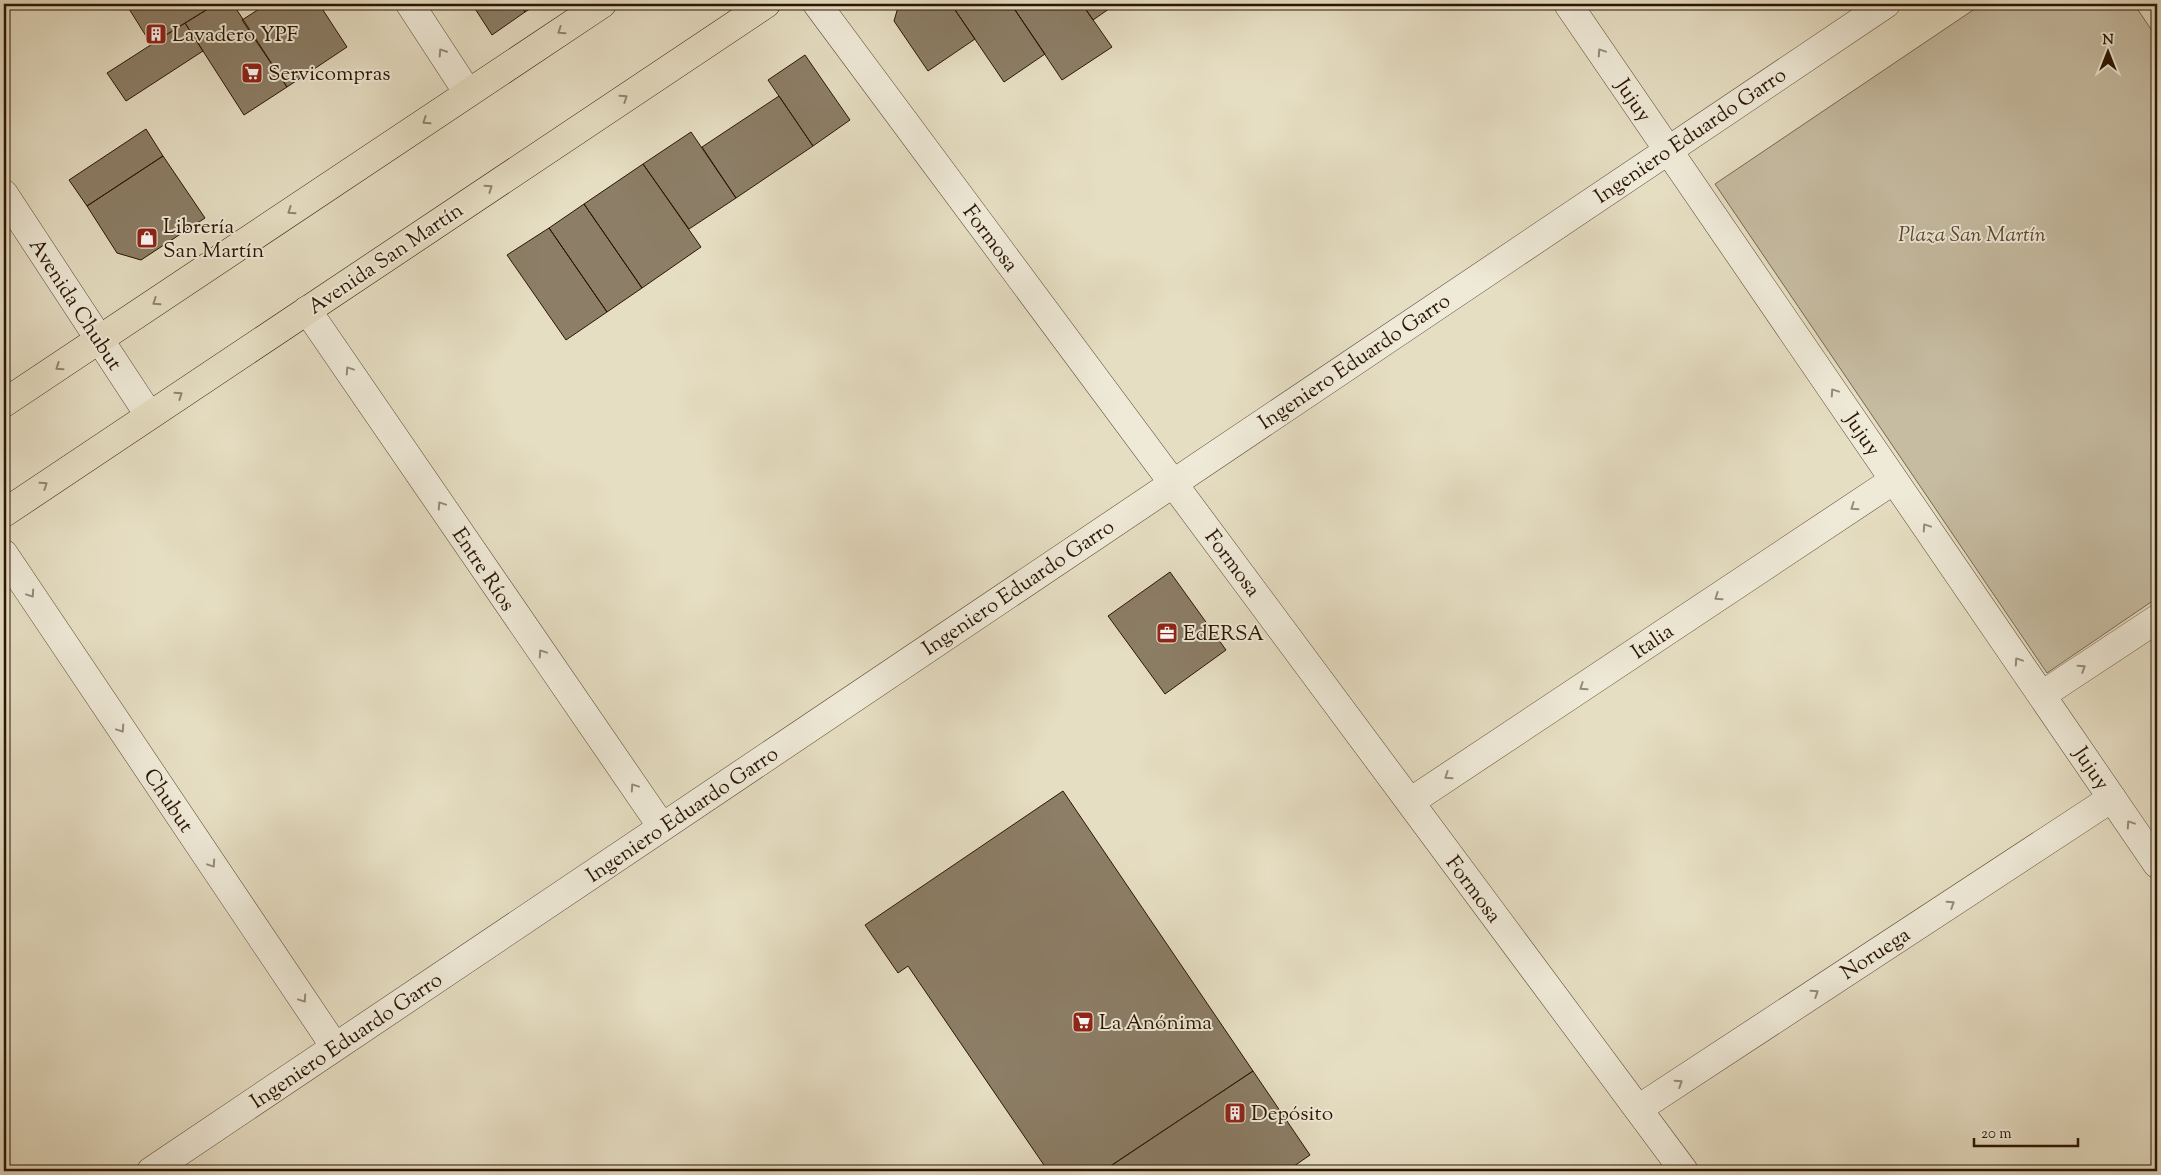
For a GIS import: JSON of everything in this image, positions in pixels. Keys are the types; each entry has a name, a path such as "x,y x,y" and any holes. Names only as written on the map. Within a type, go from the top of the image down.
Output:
{"main road":[{"path":"4,403 602,4"},
{"name":"Avenida San Martín","path":"4,513 148,415 766,4"}],"street":[{"path":"410,4 468,93"},
{"name":"Formosa","path":"817,4 1684,1171"},
{"name":"Jujuy","path":"1568,4 2157,864"},
{"name":"Ingeniero Eduardo Garro","path":"151,1171 1886,4"},
{"name":"Avenida Chubut","path":"4,194 148,415"},
{"name":"Entre Ríos","path":"307,310 662,828"},
{"name":"Italia","path":"1410,802 1894,480"},
{"name":"Chubut","path":"4,554 335,1047"},
{"path":"2042,695 2157,619"},
{"name":"Noruega","path":"1638,1109 2112,798"}],"green space":[{"name":"Plaza San Martín","path":"1982,4 2134,4 2157,38 2157,598 2047,673 1715,184"}],"building":[{"name":"Lavadero YPF","path":"126,4 216,4 151,44"},
{"path":"216,4 233,4 287,87 244,115 185,23"},
{"path":"267,4 319,4 347,47 287,87 242,20"},
{"path":"472,4 520,4 525,12 492,35"},
{"path":"520,4 538,4 525,12"},
{"path":"899,4 951,4 975,39 928,71 894,21"},
{"path":"951,4 1011,4 1045,54 1004,82"},
{"path":"1011,4 1082,4 1112,47 1062,80"},
{"path":"1082,4 1116,4 1093,20"},
{"path":"185,23 203,51 126,101 107,73"},
{"path":"805,55 850,120 813,146 768,80"},
{"path":"779,96 813,146 736,198 702,147"},
{"path":"146,129 163,156 87,206 69,180"},
{"path":"691,132 736,198 689,229 643,164"},
{"path":"163,156 205,218 141,260 117,253 87,206"},
{"path":"643,164 701,247 642,288 584,204"},
{"path":"584,204 642,288 607,312 549,228"},
{"path":"549,228 607,312 566,340 507,255"},
{"name":"EdERSA","path":"1170,572 1226,650 1165,694 1108,616"},
{"name":"La Anónima","path":"1063,791 1253,1071 1103,1171 1048,1171 908,966 898,973 865,925"},
{"name":"Depósito","path":"1253,1071 1310,1155 1287,1171 1103,1171"}],"place":[{"name":"Lavadero YPF","path":"156,34"},
{"name":"Servicompras","path":"252,73"},
{"name":"Librería San Martín","path":"147,238"},
{"name":"EdERSA","path":"1167,633"},
{"name":"La Anónima","path":"1083,1022"},
{"name":"Depósito","path":"1235,1113"}]}
